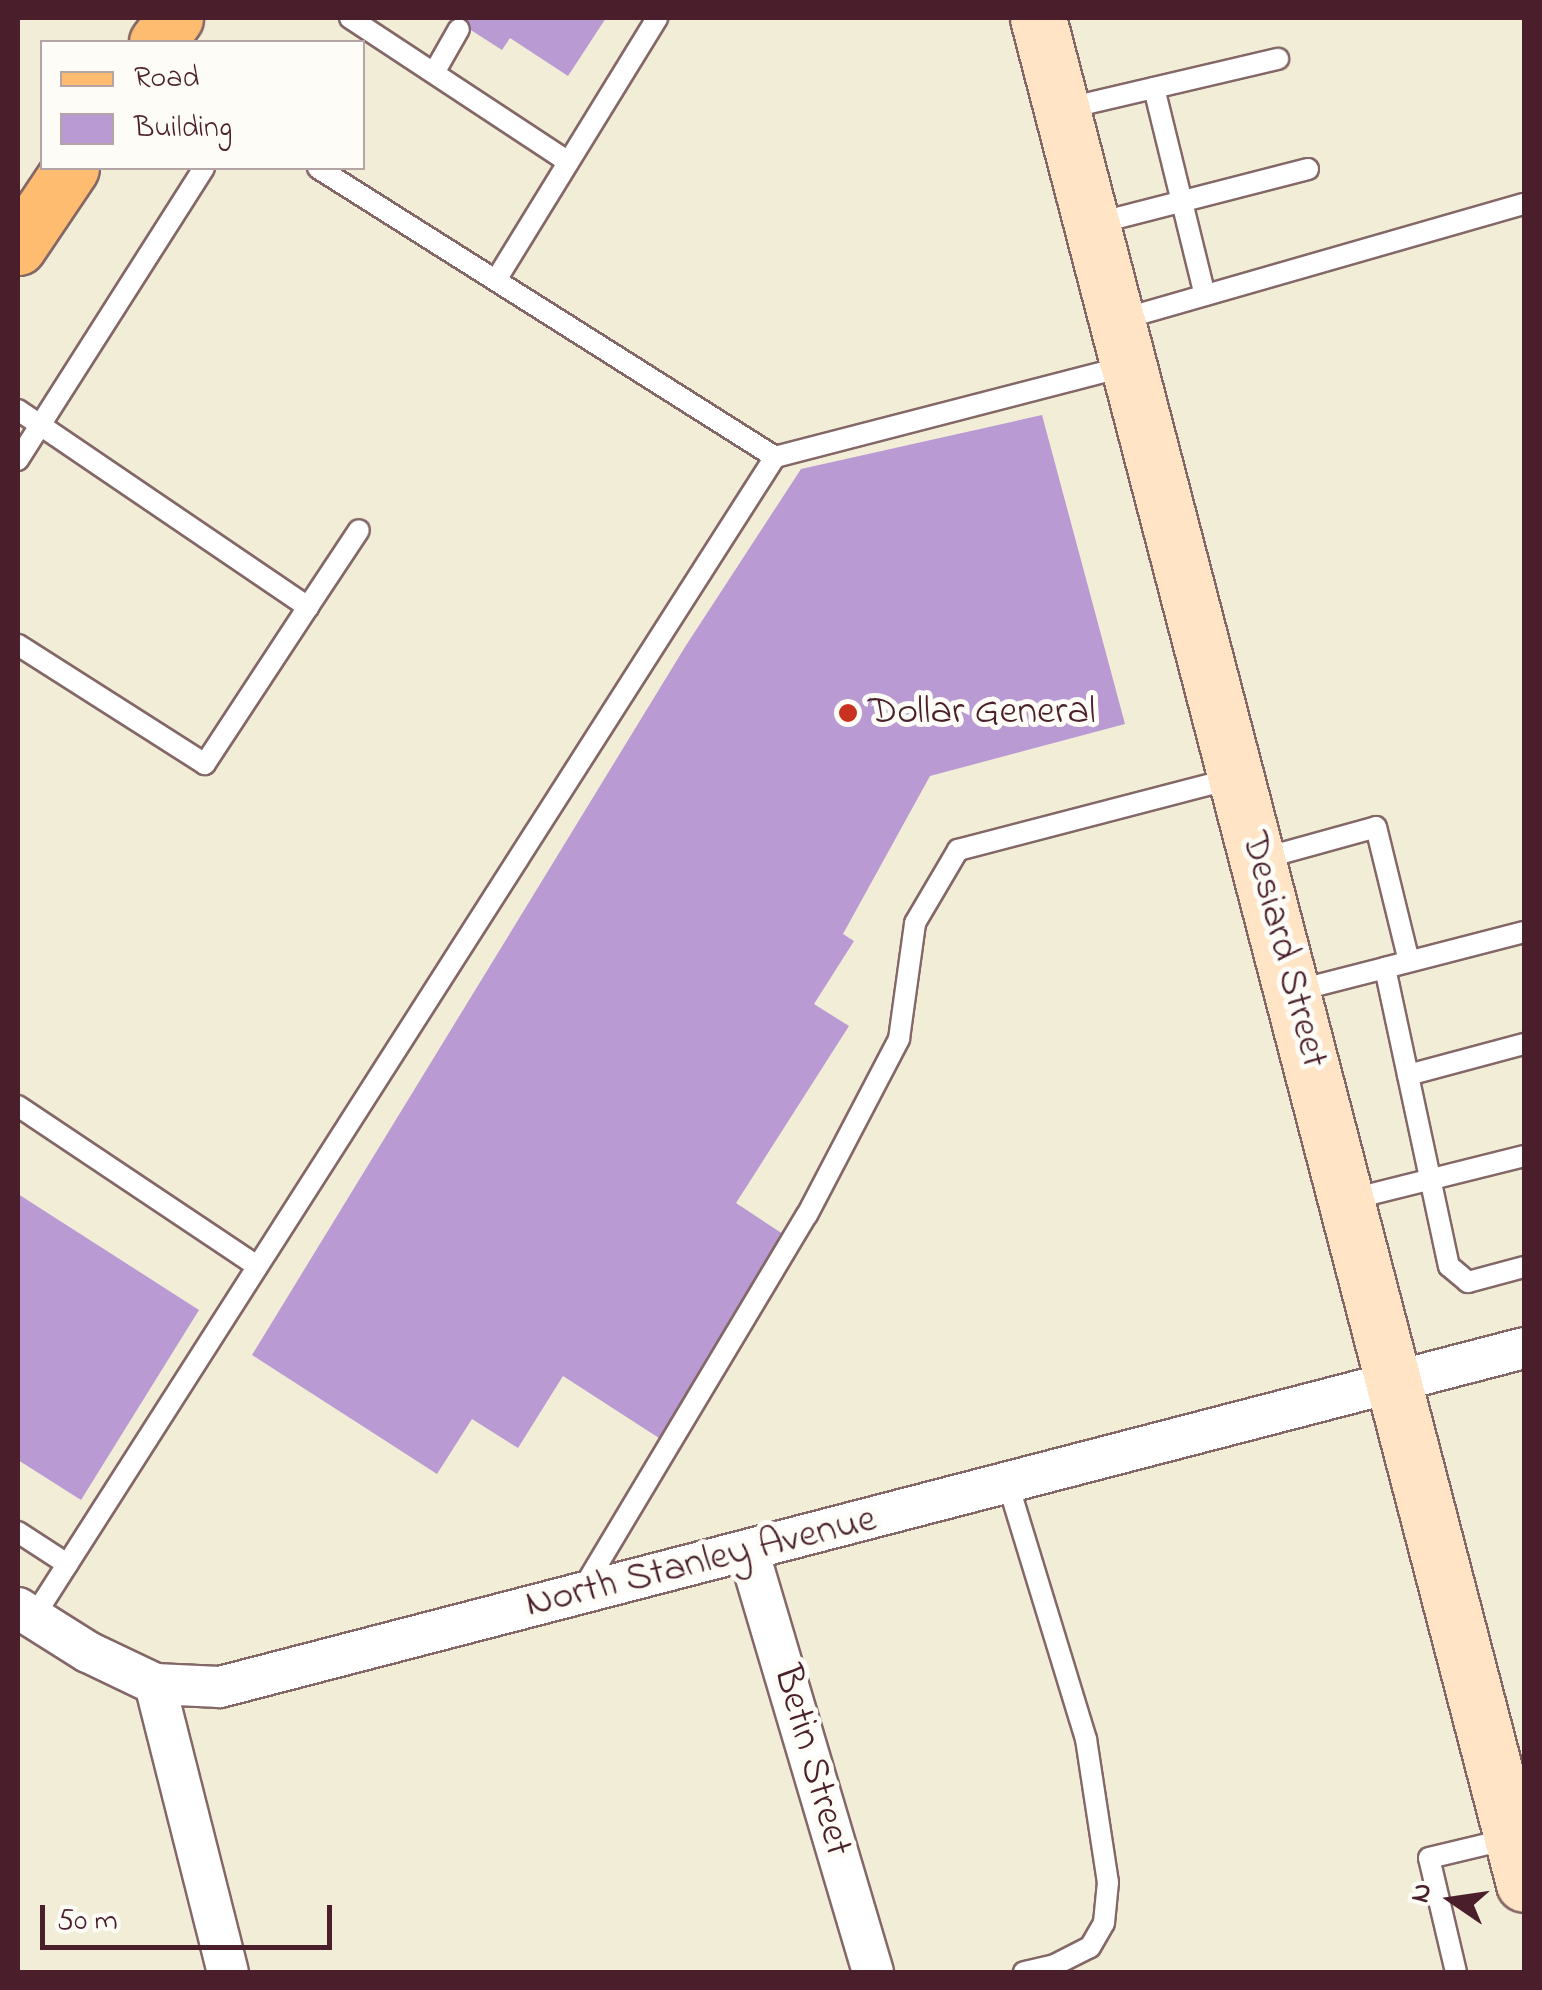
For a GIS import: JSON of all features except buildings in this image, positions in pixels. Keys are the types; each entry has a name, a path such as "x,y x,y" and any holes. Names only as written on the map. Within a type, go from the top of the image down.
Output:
{"main road":[{"path":"158,40 174,18"},
{"path":"18,247 70,170"}],"street":[{"name":"Desiard Street","path":"1038,18 1397,1384 1518,1861"},
{"name":"North Stanley Avenue","path":"25,1613 88,1652 155,1684 220,1687 1524,1348"},
{"name":"Betin Street","path":"748,1550 872,1972"},
{"path":"155,1684 228,1972"}],"lane":[{"path":"496,280 656,18"},
{"path":"361,26 435,71 568,162"},
{"path":"435,71 460,28"},
{"path":"1062,110 1278,59"},
{"path":"1154,88 1205,295"},
{"path":"1092,224 1308,169"},
{"path":"18,460 203,170"},
{"path":"321,170 775,456"},
{"path":"25,1613 67,1564 775,456 1124,343 1205,295 1524,204"},
{"path":"18,410 308,606"},
{"path":"18,644 204,764 359,530"},
{"path":"580,1594 807,1215 899,1039 915,924 958,850 1237,777"},
{"path":"1259,860 1376,827 1409,962"},
{"path":"1294,991 1524,932"},
{"path":"1385,968 1448,1266 1468,1282 1524,1267"},
{"path":"1408,1076 1524,1044"},
{"path":"18,1106 258,1266"},
{"path":"1348,1200 1524,1156"},
{"path":"1008,1484 1086,1739 1108,1882 1104,1923 1075,1964 1024,1972"},
{"path":"18,1532 67,1564"},
{"path":"1456,1972 1430,1858 1518,1861"}],"place":[{"name":"Dollar General","path":"848,713"}]}
